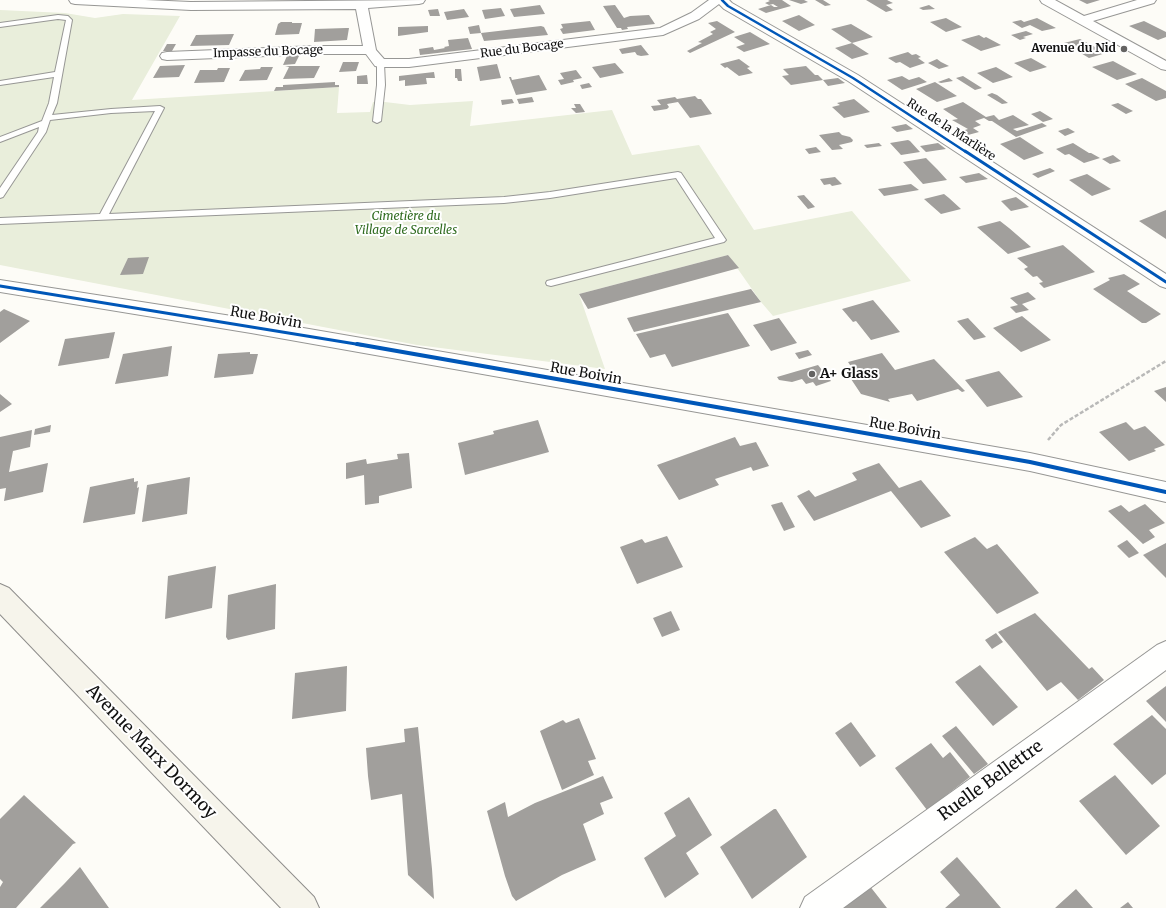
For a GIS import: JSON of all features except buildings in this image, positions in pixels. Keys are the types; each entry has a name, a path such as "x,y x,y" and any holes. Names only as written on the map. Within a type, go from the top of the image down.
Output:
{"main road":[{"name":"Avenue Marx Dormoy","path":"0,596 303,908"}],"street":[{"path":"75,0 191,6 361,5 419,0"},
{"name":"Rue du Bocage","path":"380,63 454,58 663,31 695,16 717,0"},
{"name":"Rue de la Marlière","path":"722,0 728,6 853,78 1166,282"},
{"path":"1046,0 1166,66"},
{"path":"1083,20 1150,0"},
{"path":"361,5 370,50 380,63"},
{"name":"Impasse du Bocage","path":"167,56 317,50 370,50"},
{"name":"Rue Boivin","path":"0,286 251,326 1030,462 1166,492"},
{"name":"Ruelle Bellettre","path":"816,908 1166,654"}],"lane":[{"path":"0,25 58,17 66,17 69,20 53,103 42,132 0,195"},
{"path":"377,121 381,85 380,63"},
{"path":"0,83 59,74"},
{"path":"0,140 46,120 111,111 160,108 103,217"},
{"path":"0,221 504,200 550,195 678,175 721,240 551,283"}],"path":[{"path":"1030,462 1061,425 1166,361"}],"green space":[{"name":"Cimetière du Village de Sarcelles","path":"0,10 65,13 95,18 123,14 180,16 132,100 339,87 337,113 370,112 373,102 410,105 473,101 470,126 612,110 632,155 699,145 754,230 852,211 911,281 773,316 761,302 728,255 579,294 605,369 417,345 0,265"}],"cycle path":[{"path":"722,0 728,6 853,78 1166,282"},
{"path":"0,286 251,326 1030,462 1166,492"}],"place":[{"name":"Avenue du Nid","path":"1124,49"},
{"name":"A+ Glass","path":"812,374"}]}
